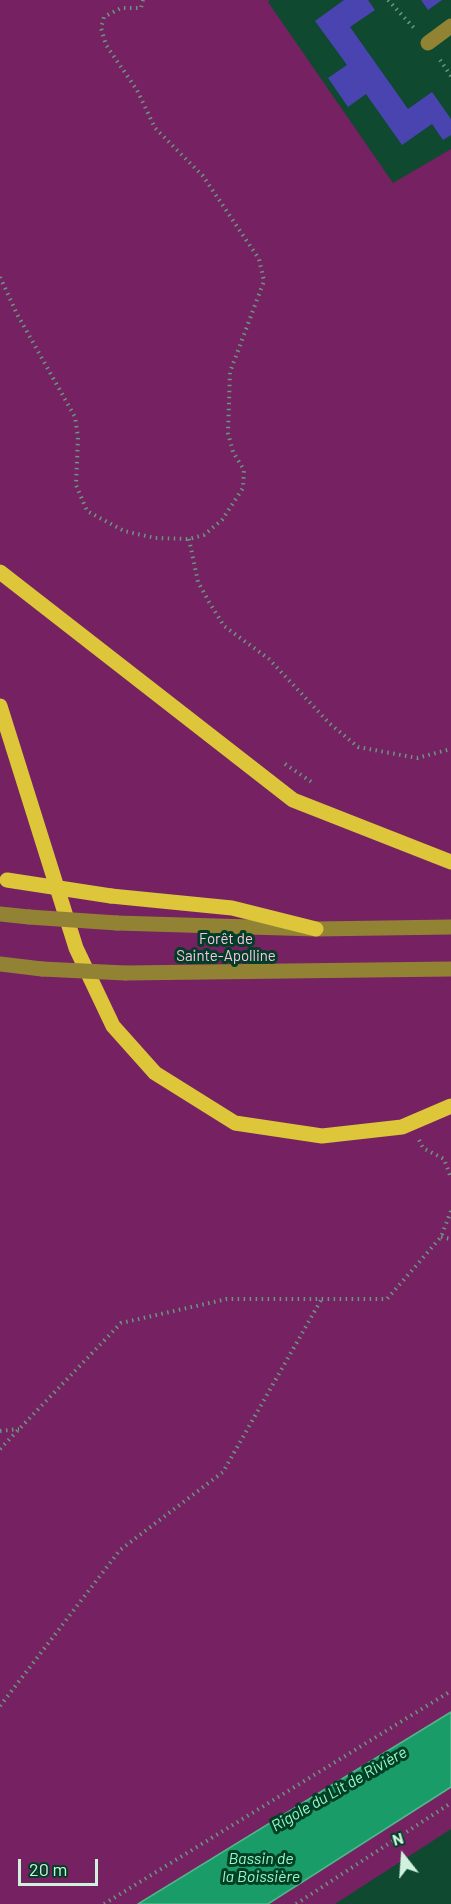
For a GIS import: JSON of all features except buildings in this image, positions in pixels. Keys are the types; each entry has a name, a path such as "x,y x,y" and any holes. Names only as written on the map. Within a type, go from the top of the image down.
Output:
{"main road":[{"path":"0,572 293,800 451,862"},
{"path":"0,706 76,948 113,1026 155,1073 236,1123 322,1136 402,1127 451,1106"},
{"path":"4,879 111,896 232,908 316,929"}],"street":[{"path":"428,43 451,26"},
{"path":"0,914 117,923 316,929 451,927"},
{"path":"0,964 42,969 125,973 451,969"}],"path":[{"path":"0,277 17,314 75,417 78,437 76,485 87,511 124,531 155,538 189,539 204,535 222,520 243,488 244,470 233,452 228,433 230,372 264,281 260,259 248,239 203,176 155,128 137,90 106,45 101,28 104,17 121,9 141,8 143,0"},
{"path":"388,0 428,43"},
{"path":"189,539 198,582 224,626 269,659 329,723 358,747 417,758 451,749"},
{"path":"280,761 315,784"},
{"path":"418,1138 423,1148 444,1159 451,1178"},
{"path":"0,1449 121,1323 227,1299 387,1299 441,1237 451,1211"},
{"path":"441,1237 451,1239"},
{"path":"0,1706 120,1550 223,1472 321,1299"},
{"path":"0,1431 19,1429"},
{"path":"104,1904 451,1691"},
{"path":"296,1904 451,1803"}],"green space":[{"name":"Forêt de Sainte-Apolline","path":"0,0 270,0 268,2 393,183 451,149 451,1712 138,1904 0,1904"},
{"path":"451,1787 451,1829 335,1904 268,1904"}],"water":[{"name":"Bassin de la Boissière","path":"451,1712 451,1787 268,1904 138,1904"}],"water label":[{"name":"Rigole du Lit de Rivière","path":"339,1789"}]}
